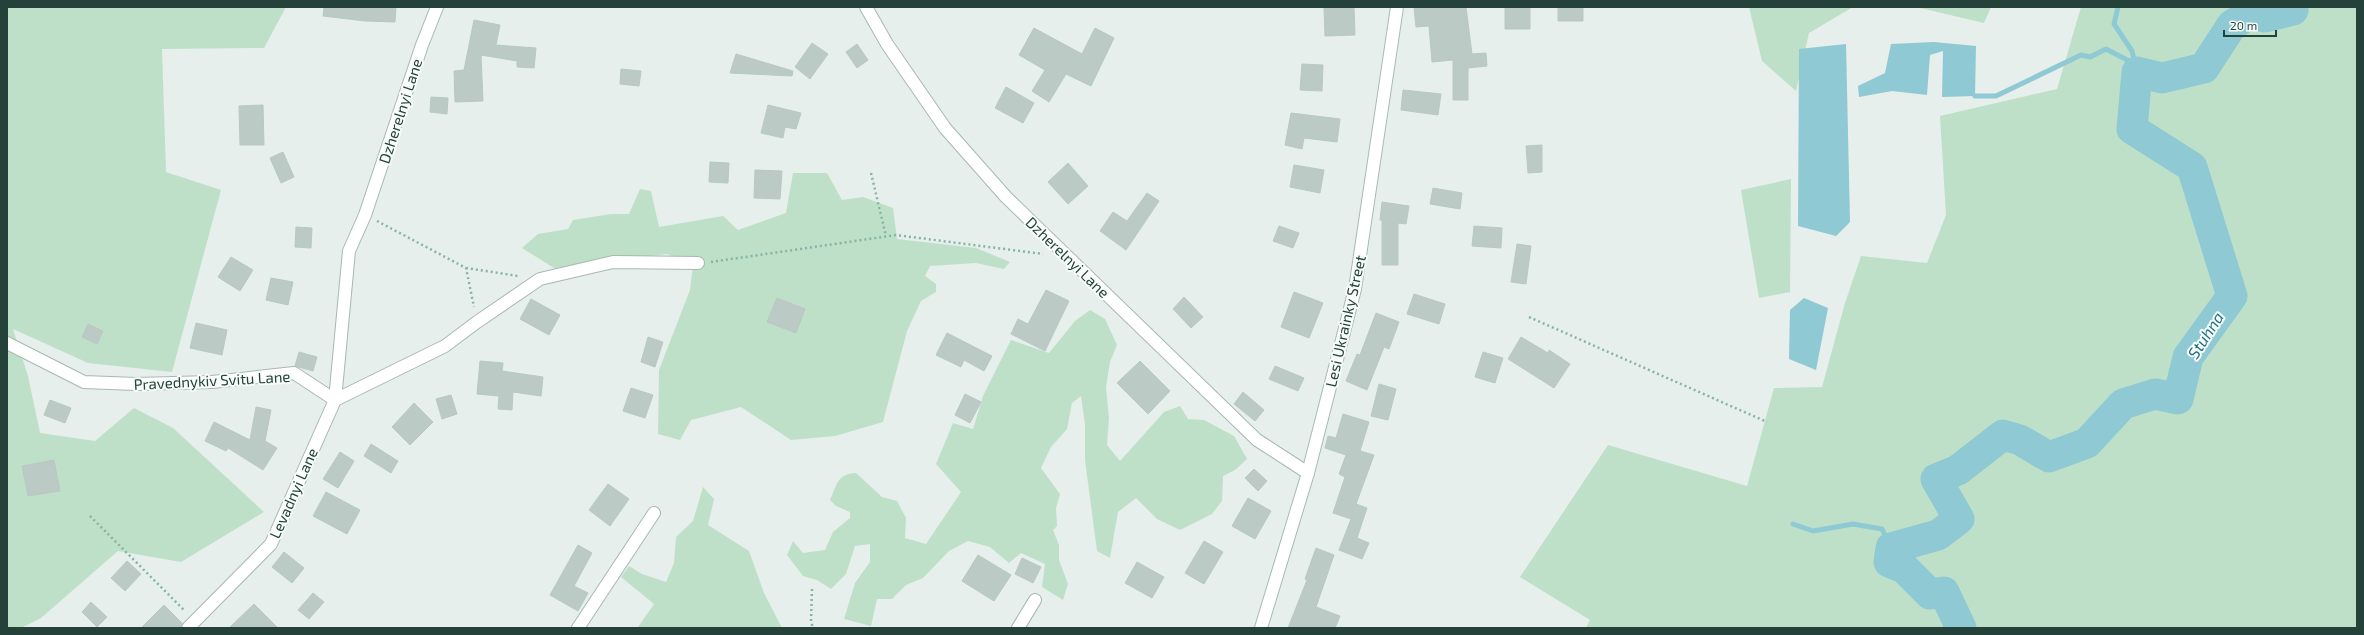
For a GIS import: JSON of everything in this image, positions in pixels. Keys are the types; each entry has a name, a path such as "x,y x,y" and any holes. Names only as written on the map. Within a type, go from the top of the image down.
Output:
{"street":[{"name":"Dzherelnyi Lane","path":"364,219 422,45 437,7"},
{"name":"Dzherelnyi Lane","path":"866,7 887,44 944,128 1006,197 1257,440 1308,473"},
{"name":"Lesi Ukrainky Street","path":"1261,628 1308,473 1355,289 1397,7"},
{"path":"335,400 349,251 364,219"},
{"path":"335,400 445,346 540,279 613,262 698,263"},
{"name":"Pravednykiv Svitu Lane","path":"7,343 84,382 136,384 212,382 294,373 335,400"},
{"name":"Levadnyi Lane","path":"196,626 271,544 335,400"},
{"path":"578,628 654,513"},
{"path":"1018,628 1035,600"}],"path":[{"path":"871,173 886,236"},
{"path":"364,219 466,268 540,279"},
{"path":"698,263 896,235 1068,257"},
{"path":"466,268 477,322"},
{"path":"1529,317 1767,422"},
{"path":"90,516 196,626"},
{"path":"812,589 811,621 813,628"}],"green space":[{"path":"7,7 286,7 264,48 162,49 166,172 221,190 172,372 88,363 13,329 28,376 40,433 95,441 134,408 173,428 264,512 181,562 118,551 41,618 21,628 7,628"},
{"path":"1749,7 1853,7 1809,33 1796,91 1762,61"},
{"path":"1916,7 1991,7 1984,23"},
{"path":"2081,7 2357,7 2357,628 1586,628 1590,620 1520,577 1608,445 1747,486 1774,388 1822,387 1845,303 1861,256 1927,263 1946,215 1940,116 2057,89"},
{"path":"793,173 827,173 842,200 863,197 893,208 897,239 976,248 1010,262 1004,269 976,263 930,266 925,276 936,284 936,292 921,301 907,331 883,422 835,436 791,440 741,407 691,420 680,440 658,434 659,370 690,290 693,266 667,254 554,268 522,248 538,234 568,229 573,220 611,214 629,214 640,189 651,191 659,227 723,216 738,230 786,213"},
{"path":"1791,179 1790,292 1759,298 1741,190"},
{"path":"1090,310 1105,319 1117,345 1110,362 1106,387 1109,418 1107,445 1120,461 1164,412 1180,406 1188,419 1204,420 1234,436 1247,459 1235,470 1223,476 1222,501 1212,514 1180,530 1157,519 1136,498 1118,512 1110,558 1097,551 1085,460 1085,425 1081,396 1072,403 1067,429 1051,447 1041,468 1060,494 1056,508 1057,526 1053,530 1059,545 1059,560 1068,584 1063,600 1042,587 1045,564 1021,553 1009,563 990,547 968,541 949,551 923,578 906,585 892,599 877,599 871,626 844,619 855,583 870,562 870,544 855,546 846,574 831,589 817,580 803,576 787,555 793,541 803,553 825,550 833,532 850,518 850,512 836,506 830,500 838,481 845,476 856,473 882,497 897,501 906,518 905,538 926,544 961,492 936,464 953,423 973,429 983,396 1011,340 1049,353 1075,321"},
{"path":"703,487 714,499 708,525 749,551 764,593 782,628 638,627 654,604 621,577 629,566 642,574 666,582 674,563 676,537 693,521"}],"water":[{"path":"1934,42 1976,46 1975,96 1942,97 1943,51 1930,55 1927,95 1892,91 1859,97 1858,86 1885,73 1891,44"},
{"path":"1846,44 1850,222 1836,236 1798,226 1799,49"},
{"path":"1804,298 1828,308 1816,370 1789,359 1790,310"}],"building":[{"path":"324,7 396,7 395,22 365,21 323,16"},
{"path":"1324,7 1354,7 1355,35 1325,36"},
{"path":"1414,7 1466,7 1472,54 1486,53 1487,66 1468,68 1468,100 1453,100 1453,60 1432,62 1429,26 1416,27"},
{"path":"1505,7 1530,7 1530,29 1505,29"},
{"path":"1558,7 1583,7 1583,21 1558,21"},
{"path":"474,20 500,25 496,45 536,48 534,68 517,67 517,61 481,55 483,101 455,102 454,71 464,70"},
{"path":"1034,28 1082,54 1095,28 1114,38 1091,86 1066,74 1049,102 1032,91 1045,70 1019,55"},
{"path":"812,43 828,54 810,79 795,67"},
{"path":"857,44 868,60 857,68 846,52"},
{"path":"736,54 793,71 792,76 730,73"},
{"path":"1302,64 1323,65 1322,91 1300,90"},
{"path":"621,69 641,71 639,86 620,84"},
{"path":"1006,87 1034,103 1023,123 995,108"},
{"path":"1403,90 1441,94 1438,115 1401,110"},
{"path":"431,97 448,98 447,114 430,112"},
{"path":"263,105 264,145 240,145 239,106"},
{"path":"768,105 801,113 796,129 785,127 783,138 761,133"},
{"path":"1291,113 1340,119 1337,142 1304,138 1302,149 1285,145"},
{"path":"1542,145 1542,172 1528,173 1526,146"},
{"path":"283,152 294,177 281,183 270,158"},
{"path":"710,162 729,163 728,183 709,182"},
{"path":"1068,163 1088,186 1068,204 1048,182"},
{"path":"1294,165 1324,170 1320,193 1290,187"},
{"path":"755,170 782,171 780,199 754,198"},
{"path":"1433,188 1462,193 1460,209 1430,204"},
{"path":"1147,193 1159,201 1126,250 1100,231 1113,212 1127,221"},
{"path":"1382,202 1409,206 1406,224 1398,223 1398,265 1382,265 1382,220 1380,220"},
{"path":"1279,226 1299,233 1293,248 1273,241"},
{"path":"1474,226 1502,228 1501,248 1472,246"},
{"path":"296,227 312,228 311,248 295,247"},
{"path":"1517,244 1531,246 1526,284 1511,282"},
{"path":"231,257 253,270 240,291 218,277"},
{"path":"271,278 293,282 288,305 266,300"},
{"path":"1046,290 1069,301 1045,351 1011,334 1018,319 1028,324"},
{"path":"1294,292 1323,303 1309,338 1281,327"},
{"path":"1414,294 1445,304 1439,324 1407,314"},
{"path":"1184,297 1203,317 1191,328 1173,309"},
{"path":"777,298 805,309 796,333 767,322"},
{"path":"531,299 560,315 549,335 520,319"},
{"path":"1376,313 1399,322 1389,349 1384,347 1367,390 1346,381 1357,354 1360,355"},
{"path":"196,323 227,330 222,355 190,348"},
{"path":"88,324 103,331 97,344 82,337"},
{"path":"947,333 992,356 984,371 964,360 961,367 936,355"},
{"path":"648,337 663,342 655,367 641,362"},
{"path":"1521,337 1548,353 1549,350 1570,364 1554,388 1508,359"},
{"path":"299,352 317,357 313,371 295,366"},
{"path":"1483,352 1503,358 1495,383 1475,377"},
{"path":"480,361 503,363 502,371 543,377 541,396 513,392 512,410 498,409 499,396 477,394"},
{"path":"1140,361 1170,391 1148,414 1117,383"},
{"path":"1275,366 1304,378 1298,391 1269,379"},
{"path":"1379,384 1396,389 1388,420 1371,416"},
{"path":"631,388 653,395 645,418 623,411"},
{"path":"1243,392 1264,410 1255,421 1234,404"},
{"path":"965,394 981,402 970,423 955,415"},
{"path":"451,395 457,414 442,419 436,399"},
{"path":"50,400 71,408 65,423 44,415"},
{"path":"414,403 433,422 410,445 392,427"},
{"path":"256,407 271,410 265,441 277,448 263,470 228,448 226,451 205,441 214,422 250,440"},
{"path":"1343,414 1369,422 1360,451 1374,455 1356,504 1367,508 1357,538 1369,543 1362,559 1339,550 1351,519 1333,513 1345,477 1339,474 1346,455 1325,448 1328,436 1336,438"},
{"path":"371,444 398,461 391,473 364,456"},
{"path":"340,452 354,461 338,488 323,479"},
{"path":"54,460 60,491 28,496 22,466"},
{"path":"1254,469 1267,481 1258,491 1245,478"},
{"path":"608,484 629,499 610,526 589,510"},
{"path":"326,492 360,510 347,534 313,516"},
{"path":"1248,498 1271,511 1255,539 1232,526"},
{"path":"1204,541 1223,552 1204,584 1185,573"},
{"path":"578,545 592,553 574,586 588,593 578,611 550,595"},
{"path":"1316,548 1334,555 1316,607 1340,616 1335,628 1288,628 1307,580 1305,579"},
{"path":"284,552 304,568 292,583 272,567"},
{"path":"978,555 1011,575 994,601 962,581"},
{"path":"1022,558 1041,567 1033,583 1015,574"},
{"path":"127,561 141,574 125,591 111,578"},
{"path":"1137,562 1164,577 1152,598 1125,583"},
{"path":"313,593 324,602 309,619 298,610"},
{"path":"91,602 107,617 97,627 82,612"},
{"path":"254,604 278,628 229,628"},
{"path":"164,605 182,623 181,628 141,628"}],"waterway":[{"path":"2118,7 2114,24 2132,51 2135,64"},
{"name":"Stuhna","path":"1961,628 1944,592 1930,594 1904,568 1889,562 1891,548 1938,535 1959,519 1936,479 1958,470 2003,435 2020,440 2049,457 2087,443 2123,404 2155,394 2178,399 2188,357 2232,296 2192,167 2132,129 2137,72 2162,78 2204,68 2232,25 2250,14 2265,17 2293,10 2293,7"},
{"path":"1975,96 1996,96 2081,55 2090,57 2106,49 2135,64 2137,72"},
{"path":"1793,524 1813,531 1853,524 1882,529 1891,548"}]}
